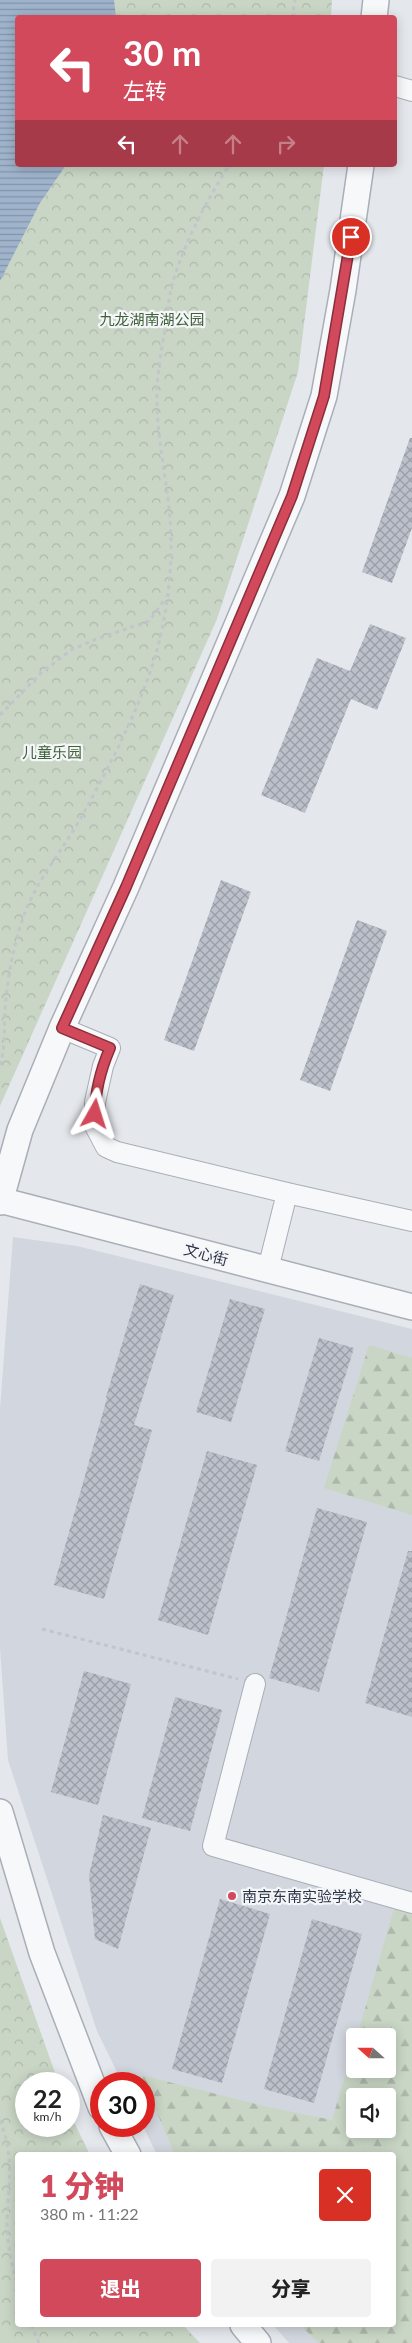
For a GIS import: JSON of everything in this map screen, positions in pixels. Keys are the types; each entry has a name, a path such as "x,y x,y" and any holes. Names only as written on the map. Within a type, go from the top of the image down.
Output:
{"street":[{"path":"374,15 376,0"},
{"path":"397,87 412,91"},
{"path":"0,1201 20,1130 62,1028 126,887 292,496 324,396 344,290 361,167"},
{"path":"62,1028 110,1048 102,1066 95,1102 95,1126 106,1147 117,1152 412,1221"},
{"path":"268,1270 287,1193"},
{"name":"文心街","path":"0,1201 412,1307"},
{"path":"255,1684 213,1846 412,1903"},
{"path":"0,1812 42,1953 90,2078"},
{"path":"118,2137 126,2152"},
{"path":"245,2327 258,2343"}],"path":[{"path":"292,15 295,0"},
{"path":"0,1065 5,1037 5,1000 17,938 25,911 38,885 81,818 131,716 157,647 167,597 171,536 160,452 157,403 158,369 172,286 206,203 228,167"},
{"path":"0,715 40,674 71,650 148,621 167,597"},
{"path":"42,1629 255,1684"},
{"path":"0,2120 10,2156 8,2222 15,2277"},
{"path":"32,2327 39,2343"}],"shaded area":[{"name":"南京东南实验学校","path":"13,1237 77,1246 412,1329 412,2343 289,2343 275,2327 396,2327 396,2152 156,2152 148,2137 155,2137 155,2072 117,2072 97,2031 8,1760 0,1648 0,1409"}],"green space":[{"name":"九龙湖南湖公园","path":"0,0 332,0 331,15 15,15 15,167 324,167 298,372 217,619 0,1106"},
{"path":"369,1345 412,1358 412,1515 324,1488"},
{"path":"396,1902 412,1907 412,2343 319,2343 302,2327 396,2327 396,2152 174,2152 155,2108 155,2079 268,2107 332,2120 346,2073 346,2078 396,2078 396,2028 359,2028"},
{"path":"0,1918 55,2072 15,2072 15,2137 80,2137 80,2135 89,2152 15,2152 15,2327 185,2327 200,2343 0,2343"}],"water":[{"path":"0,0 114,0 116,15 15,15 15,167 65,167 40,203 0,281"}],"building":[{"path":"410,438 412,438 412,528 392,583 362,572"},
{"path":"370,624 406,638 377,710 351,699 305,813 261,795 317,658 350,671"},
{"path":"221,880 251,892 194,1051 164,1040"},
{"path":"357,920 387,931 330,1091 300,1080"},
{"path":"140,1284 174,1295 134,1425 152,1430 104,1599 54,1585 106,1397"},
{"path":"230,1299 265,1309 231,1422 196,1412"},
{"path":"319,1338 354,1348 319,1461 285,1451"},
{"path":"207,1451 257,1465 208,1635 158,1620"},
{"path":"317,1508 367,1522 319,1692 269,1678"},
{"path":"408,1551 412,1551 412,1717 365,1703"},
{"path":"84,1671 131,1684 98,1805 51,1792"},
{"path":"175,1697 222,1710 190,1831 142,1818"},
{"path":"103,1815 151,1828 118,1949 95,1939 89,1875"},
{"path":"220,1899 270,1914 222,2083 172,2069"},
{"path":"312,1919 362,1934 314,2103 264,2089"}],"place":[{"name":"南京东南实验学校","path":"232,1896"}],"route":[{"path":"95,1114 95,1102 102,1066 110,1048 62,1028 126,887 292,496 324,396 344,290 351,237"}],"park label":[{"name":"儿童乐园","path":"52,752"}]}
